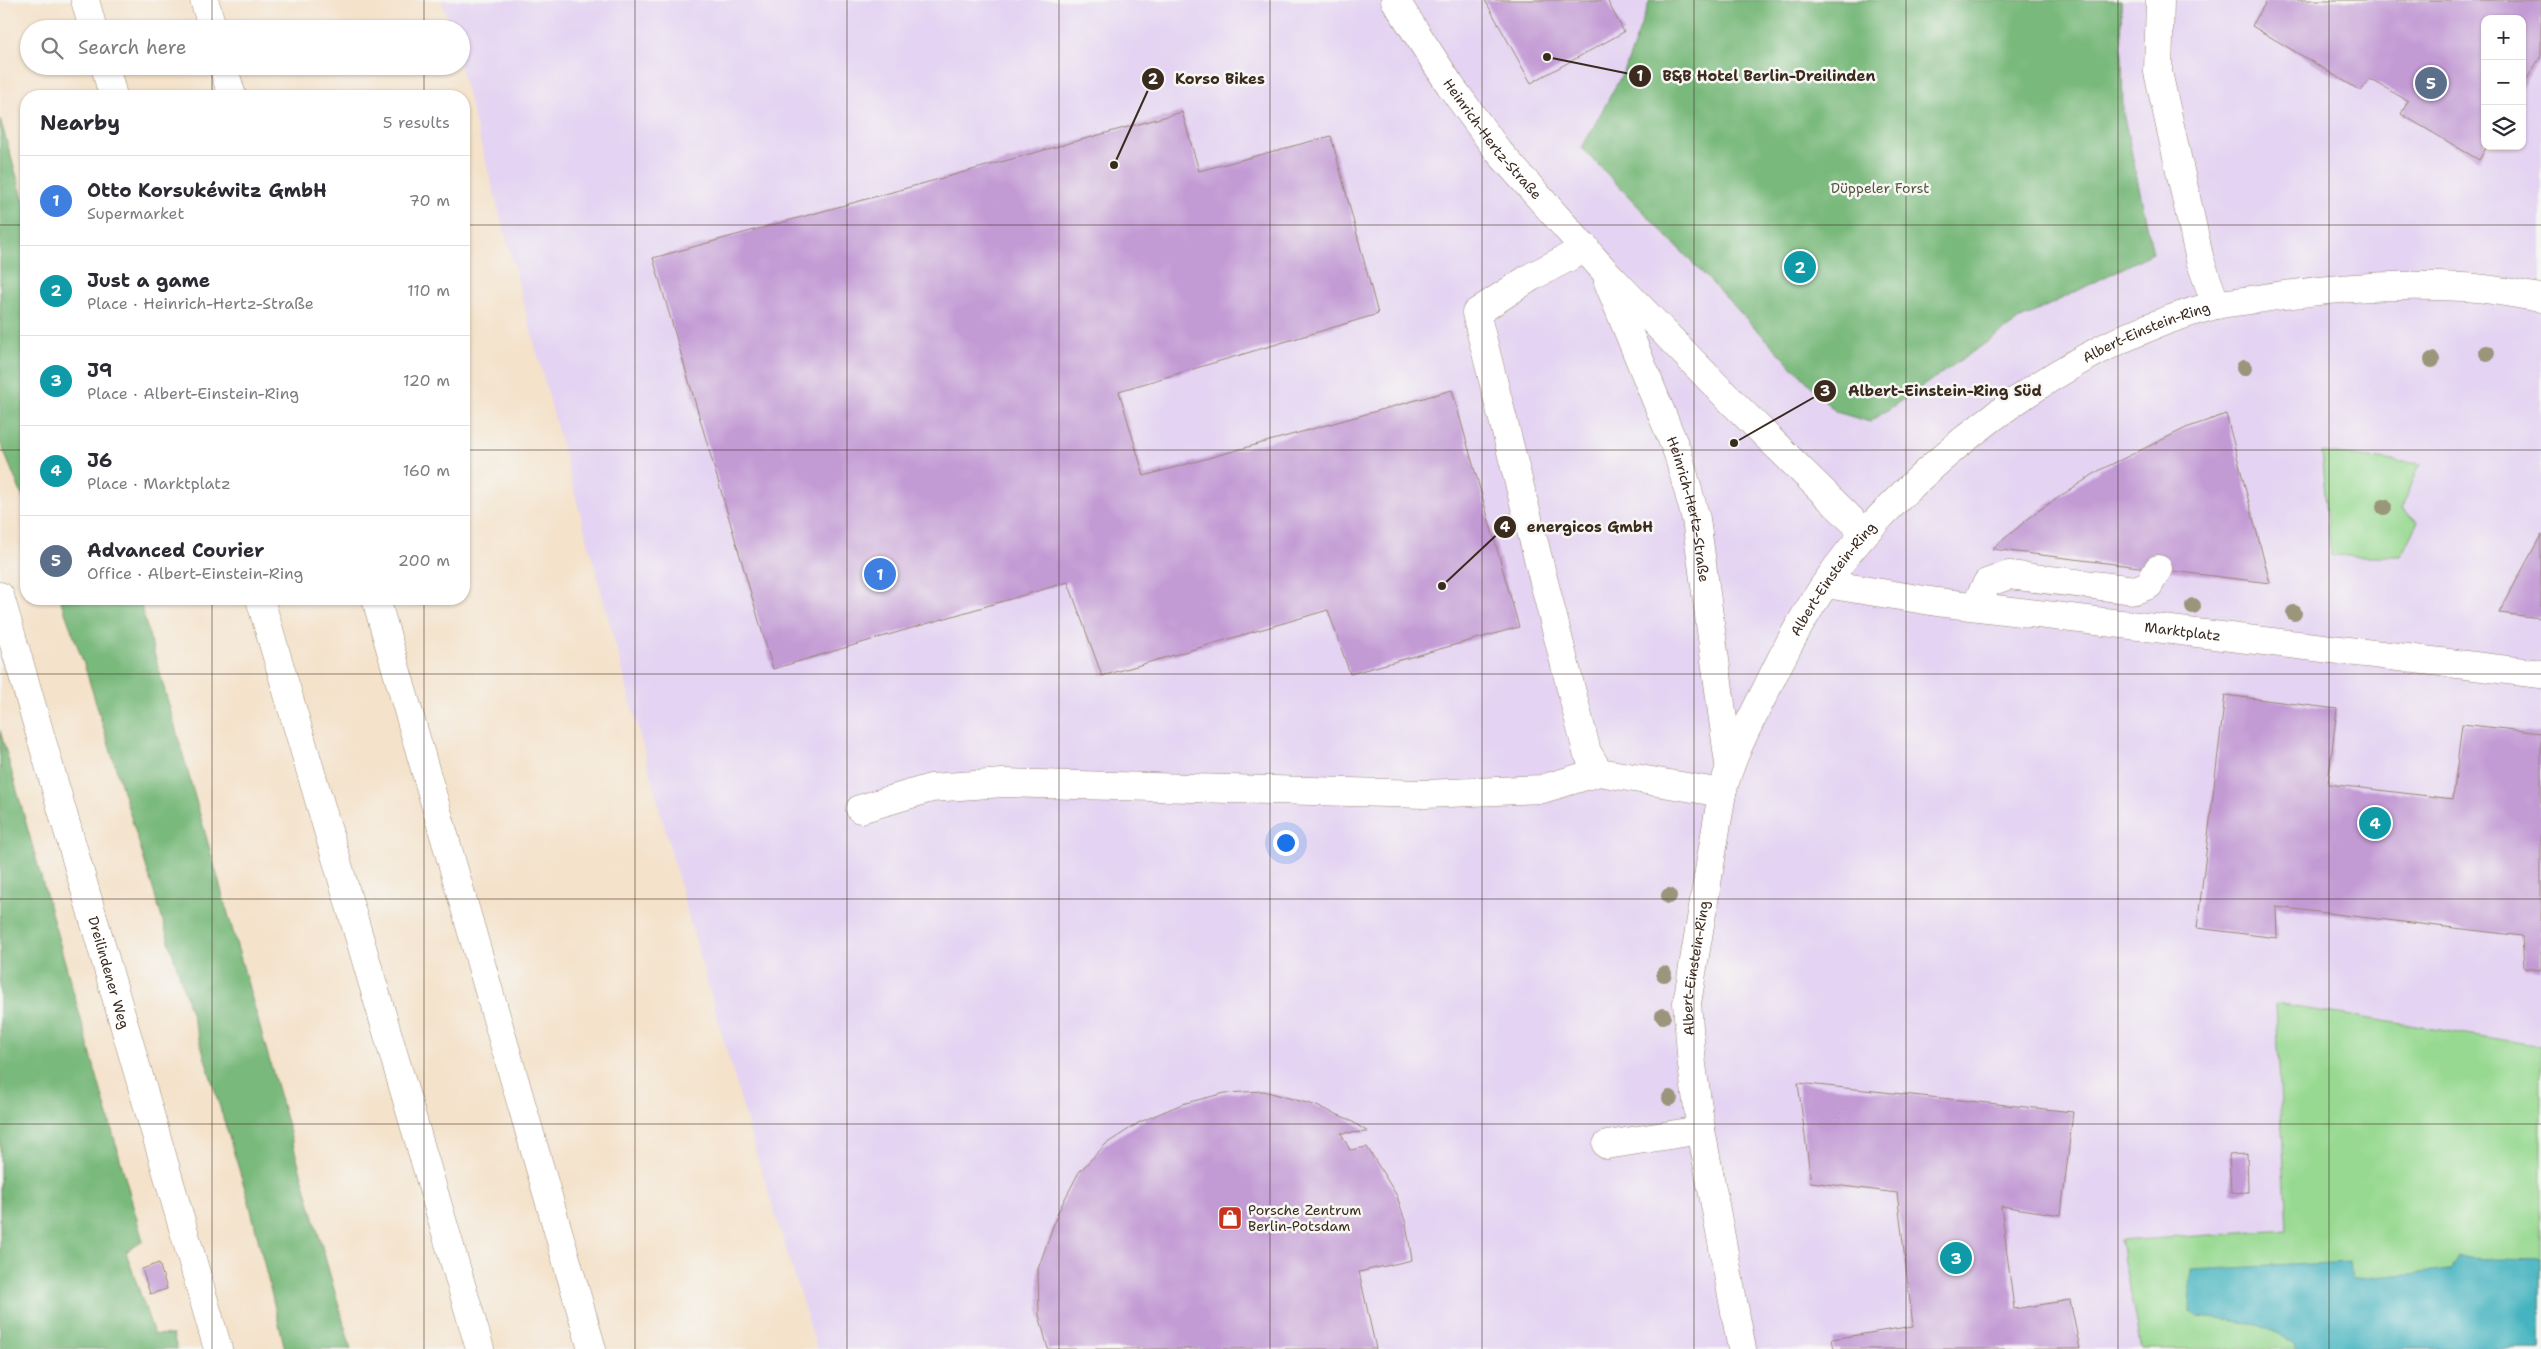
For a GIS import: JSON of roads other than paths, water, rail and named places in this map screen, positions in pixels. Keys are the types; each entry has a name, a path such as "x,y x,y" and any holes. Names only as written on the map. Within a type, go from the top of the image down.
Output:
{"main road":[{"path":"85,0 91,20"},
{"path":"204,0 210,20"},
{"name":"Heinrich-Hertz-Straße","path":"1394,0 1450,86 1498,151 1594,258 1724,395 1865,533"},
{"path":"2160,0 2158,72 2200,260 2216,306"},
{"path":"107,75 111,90"},
{"path":"226,75 230,90"},
{"path":"1594,258 1531,277 1476,313 1587,752 1599,772"},
{"name":"Heinrich-Hertz-Straße","path":"1594,258 1678,454 1696,519 1715,675 1729,764"},
{"name":"Albert-Einstein-Ring","path":"1742,1349 1701,1130 1692,1065 1688,1003 1722,793 1729,764 1794,632 1826,584 1865,533 1921,479 1984,425 2038,385 2129,336 2216,306 2343,288 2464,286 2541,298"},
{"path":"1975,606 1987,583 2009,575 2134,590 2149,585 2158,569"},
{"name":"Marktplatz","path":"1826,584 1975,606 2541,674"},
{"name":"Dreilindener Weg","path":"0,596 218,1349"},
{"path":"262,605 480,1349"},
{"path":"378,605 592,1349"},
{"path":"860,809 931,788 1004,784 1425,803 1542,789 1599,772 1722,793"},
{"path":"1607,1144 1701,1130"}],"water":[{"path":"2458,1257 2541,1259 2541,1349 2296,1349 2293,1342 2258,1324 2199,1317 2190,1311 2191,1270 2350,1262 2352,1279 2450,1270"}],"place":[{"name":"B&B Hotel Berlin-Dreilinden","path":"1547,57"},
{"name":"Advanced Courier","path":"2431,83"},
{"name":"Korso Bikes","path":"1114,165"},
{"name":"Just a game","path":"1800,267"},
{"name":"Albert-Einstein-Ring Süd","path":"1734,443"},
{"name":"Otto Korsukéwitz GmbH","path":"880,574"},
{"name":"energicos GmbH","path":"1442,586"},
{"name":"J6","path":"2375,823"},
{"name":"Porsche Zentrum Berlin-Potsdam","path":"1230,1218"},
{"name":"J9","path":"1956,1258"}],"park label":[{"name":"Düppeler Forst","path":"1880,188"}]}
